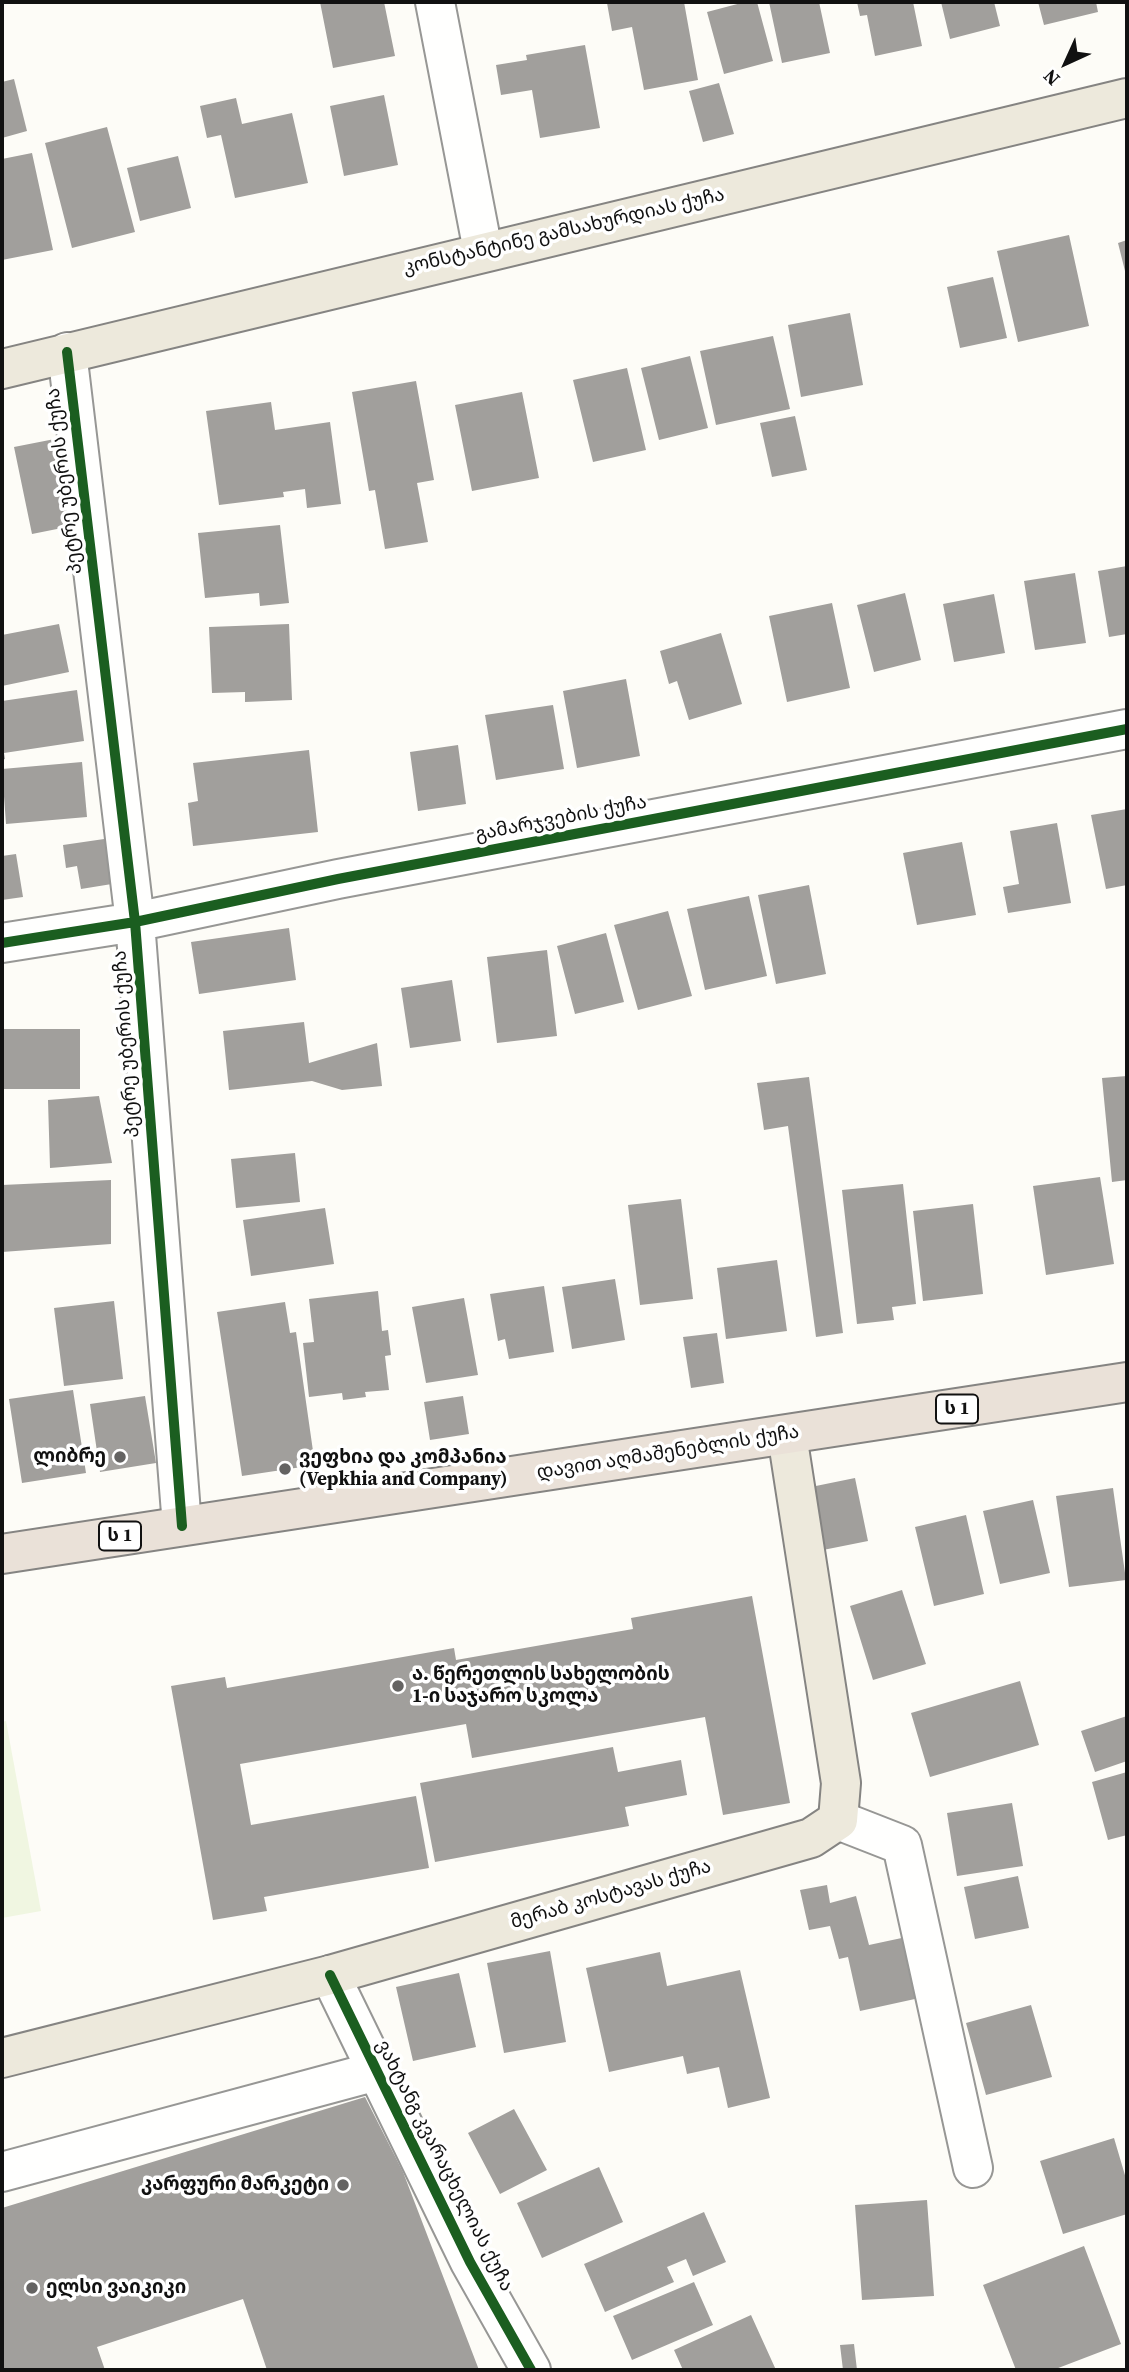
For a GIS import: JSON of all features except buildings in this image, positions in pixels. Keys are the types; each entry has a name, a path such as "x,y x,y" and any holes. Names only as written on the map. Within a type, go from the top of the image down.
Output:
{"highway":[{"name":"დავით აღმაშენებლის ქუჩა","path":"2,1554 1127,1382"}],"main road":[{"name":"კონსტანტინე გამსახურდიას ქუჩა","path":"2,369 1127,98"},
{"path":"787,1435 841,1783 838,1820"},
{"name":"მერაბ კოსტავას ქუჩა","path":"2,2058 330,1975 811,1838 838,1820"}],"street":[{"path":"435,2 483,251"},
{"name":"პეტრე უბერის ქუჩა","path":"67,352 135,922 183,1526"},
{"name":"გამარჯვების ქუჩა","path":"2,943 135,922 338,879 1127,729"},
{"path":"838,1820 902,1845 973,2168"},
{"name":"ვახტანგ კვარაცხელიას ქუჩა","path":"330,1975 470,2262 531,2370"},
{"path":"2,2172 377,2071"},
{"path":"470,2262 508,2370"}],"green space":[{"path":"6,1721 41,1911 2,1918 2,1722"}],"cycle path":[{"path":"67,352 135,922 182,1526"},
{"path":"2,943 135,922 338,879 1127,729"},
{"path":"330,1975 470,2262 531,2370"}],"place":[{"name":"ლიბრე","path":"120,1457"},
{"name":"ვეფხია და კომპანია (Vepkhia and Company)","path":"285,1469"},
{"name":"ა. წერეთლის სახელობის 1-ი საჯარო სკოლა","path":"398,1686"},
{"name":"კარფური მარკეტი","path":"343,2185"},
{"name":"ელსი ვაიკიკი","path":"32,2288"}]}
